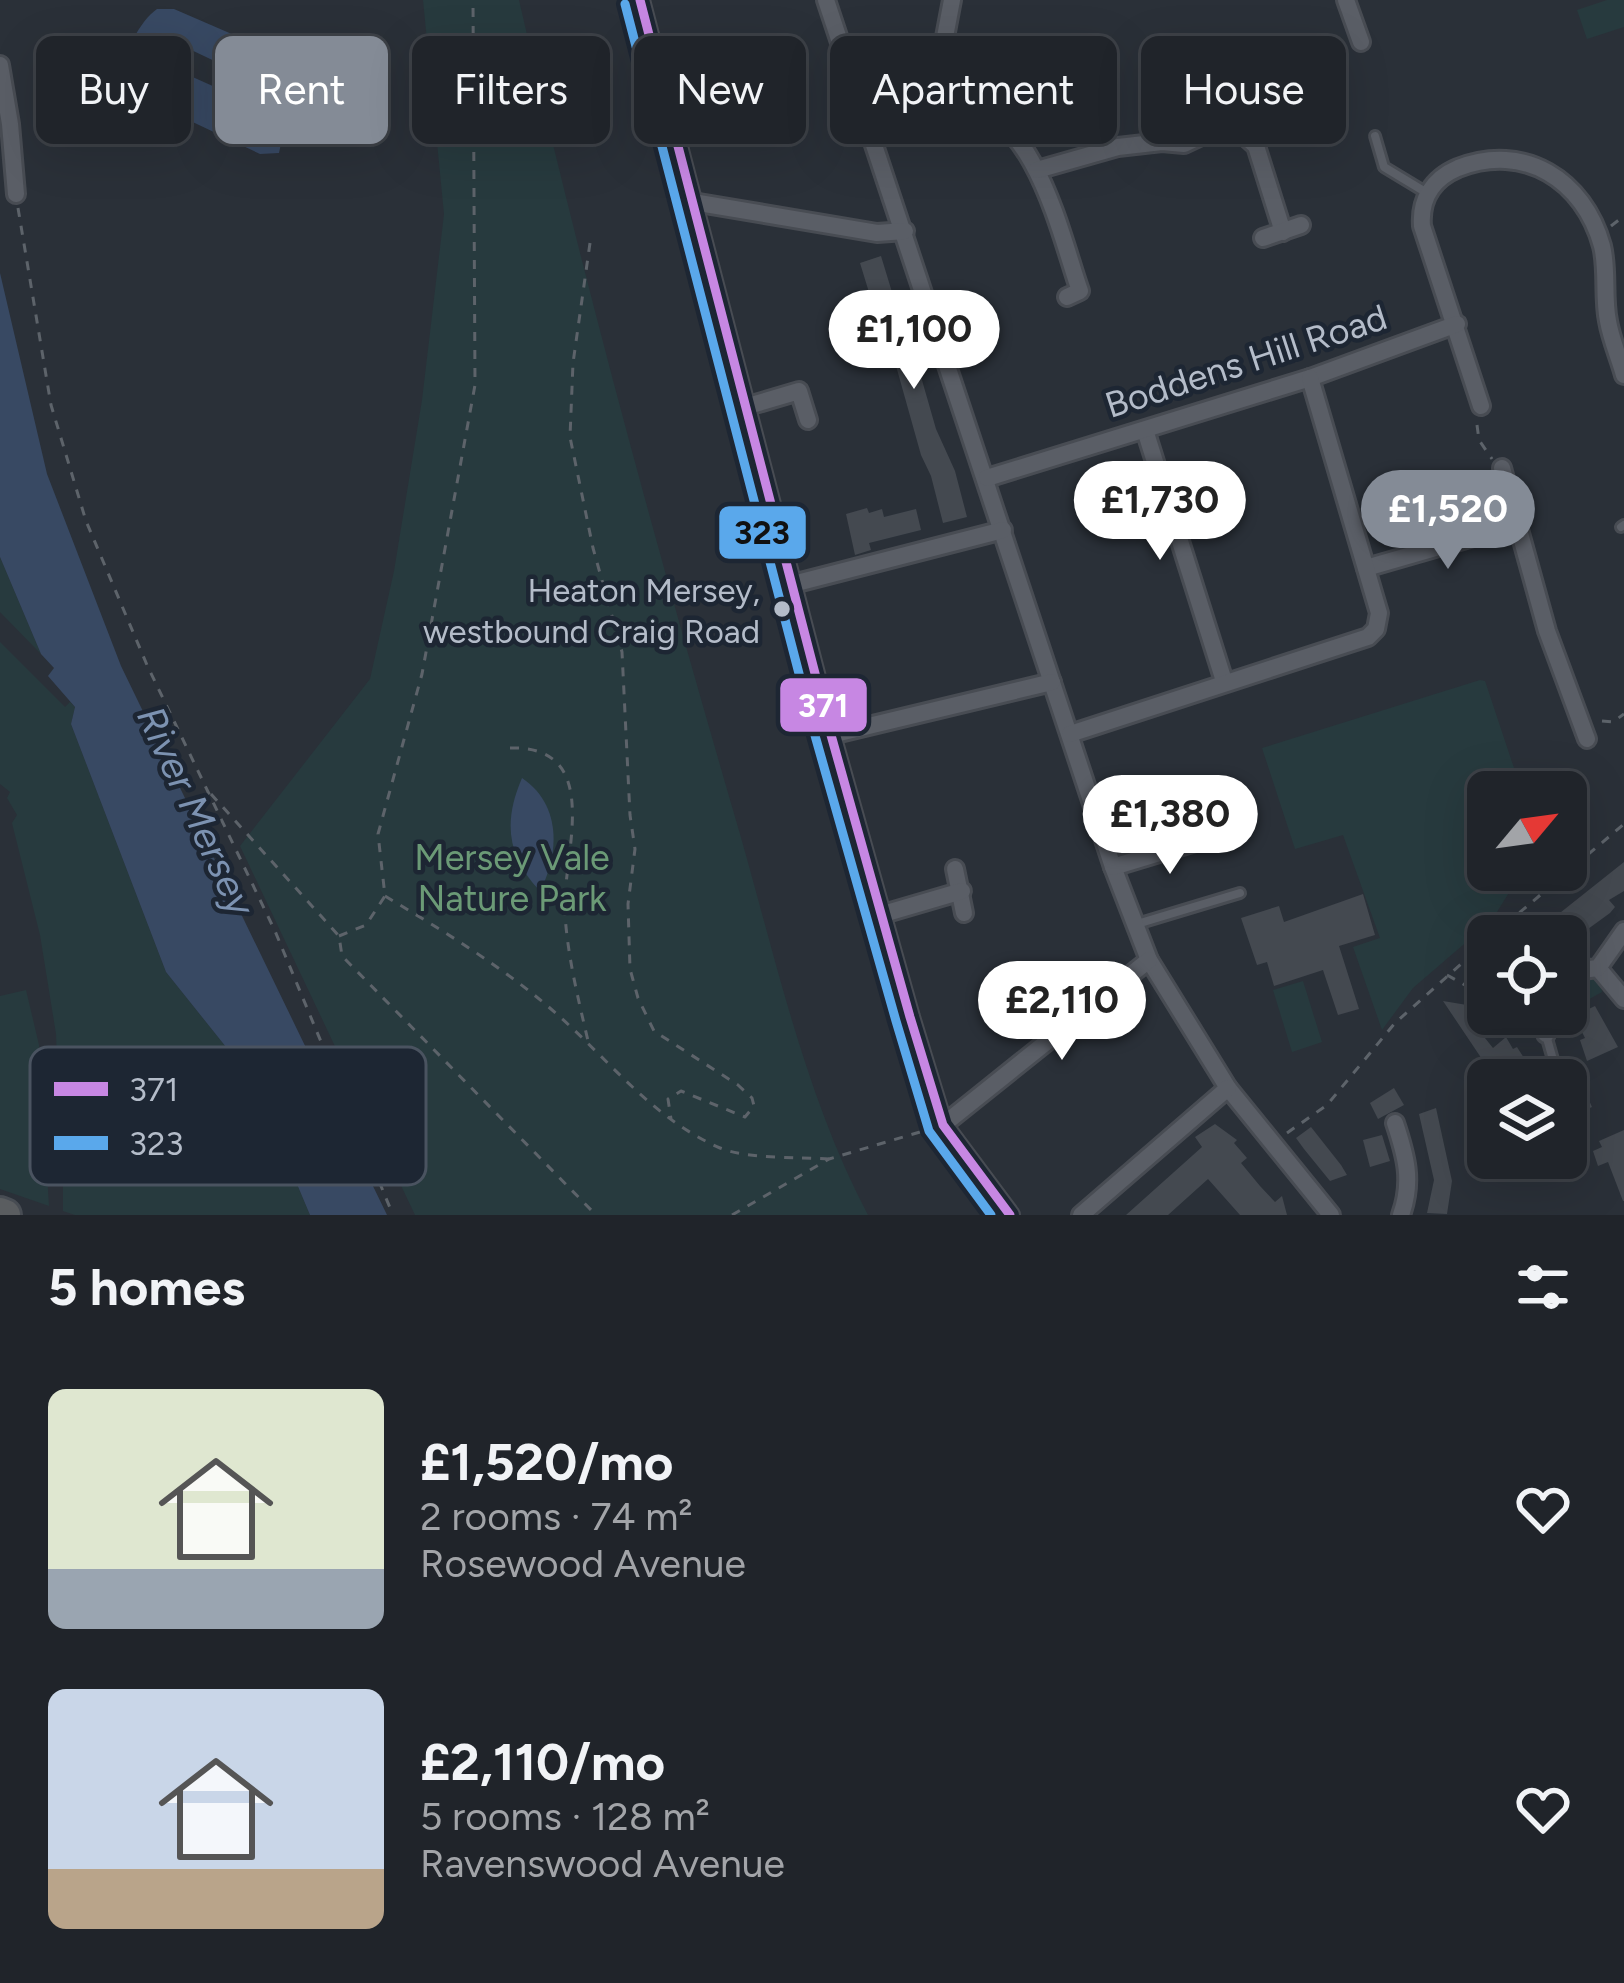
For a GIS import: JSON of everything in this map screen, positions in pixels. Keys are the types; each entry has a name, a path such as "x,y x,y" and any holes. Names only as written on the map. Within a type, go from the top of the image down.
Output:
{"street":[{"path":"640,0 880,915 943,1125 1010,1215"},
{"path":"826,0 838,36"},
{"path":"944,36 952,0"},
{"path":"1346,0 1361,41"},
{"path":"0,65 16,194"},
{"path":"875,144 1113,867 1148,960 1228,1088 1331,1215"},
{"path":"1022,144 1037,170 1074,294"},
{"path":"1037,170 1144,144"},
{"path":"1254,144 1283,232"},
{"path":"1480,406 1420,207 1432,185 1458,168 1512,158 1542,166 1586,208 1602,248 1608,321 1624,375"},
{"path":"693,202 877,233 904,231"},
{"path":"1263,238 1301,225"},
{"name":"Boddens Hill Road","path":"987,478 1310,378 1456,324"},
{"path":"1070,734 1368,637 1376,629 1379,613 1310,378"},
{"path":"745,407 799,391 808,420"},
{"path":"1145,430 1224,681"},
{"path":"1502,468 1554,650 1585,730 1602,721"},
{"path":"1366,568 1515,525"},
{"path":"793,584 1004,530"},
{"path":"832,735 1052,682"},
{"path":"1113,867 1212,837"},
{"path":"955,869 964,913"},
{"path":"880,915 962,891"},
{"path":"1587,969 1598,968 1624,931"},
{"path":"943,1125 1148,960"},
{"path":"1598,968 1624,999"},
{"path":"1081,1215 1228,1088"},
{"path":"1395,1123 1408,1161 1409,1193 1402,1215"}],"lane":[{"path":"1375,136 1384,167 1428,194"},
{"path":"1135,925 1240,893"}],"path":[{"path":"339,936 366,925 385,896 378,834 422,674 475,386 472,0"},
{"path":"16,194 51,405 86,521 206,790 275,931 323,1047"},
{"path":"590,243 573,363 570,437 592,548 622,652 635,849 628,904 630,969 654,1030 738,1085 754,1106 745,1118 681,1091 668,1099 670,1119"},
{"path":"1480,406 1479,440 1502,468"},
{"path":"1602,721 1613,722 1624,714"},
{"path":"509,748 532,747 551,759 568,783 574,814 573,849 564,879 564,912 590,1046"},
{"path":"206,790 339,936 342,956 596,1215"},
{"path":"1517,915 1624,824"},
{"path":"385,896 480,952 553,1010 670,1119 725,1151 829,1159"},
{"path":"1269,1144 1328,1105 1395,1023 1467,956"},
{"path":"1445,974 1467,986"},
{"path":"735,1214 829,1159 943,1125"},
{"path":"381,1185 393,1215"}],"green space":[{"name":"Mersey Vale Nature Park","path":"423,0 519,0 528,36 427,36"},
{"path":"1624,0 1624,27 1587,39 1577,10"},
{"name":"Mersey Vale Nature Park","path":"437,144 554,144 675,609 791,1016 825,1118 868,1215 415,1215 401,1185 426,1185 426,1047 335,1047 240,846 370,679 394,571 422,400 444,214"},
{"path":"0,557 41,654 0,612"},
{"path":"0,642 65,707 70,702 75,707 71,724 166,972 226,1047 56,1047 40,935 12,823 17,815 7,798 10,792 0,784"},
{"path":"1485,681 1515,771 1467,771 1467,891 1510,891 1495,915 1467,915 1467,942 1413,988 1382,1030 1353,947 1380,938 1343,835 1295,849 1262,748"},
{"path":"1587,976 1601,985 1602,992 1587,1000"},
{"path":"1303,981 1322,1042 1292,1052 1273,990"},
{"path":"26,990 39,1045 30,1047 30,1185 48,1185 49,1206 0,1189 0,996"},
{"path":"63,1185 297,1185 310,1215 75,1215 63,1211"}],"water":[{"path":"157,9 174,9 236,36 215,36 215,61 191,50 191,36 136,34"},
{"path":"191,76 215,87 215,133 191,121"},
{"path":"239,144 281,144 279,153 260,154"},
{"path":"0,273 47,474 121,666 306,1047 226,1047 166,972 71,724 75,707 48,676 54,668 41,654 0,557"},
{"path":"522,778 544,801 553,830 551,861 540,891 521,865 512,838 512,809"},
{"path":"297,1185 372,1185 387,1215 310,1215"}],"building":[{"path":"881,256 967,517 943,523 884,323 879,325 860,263"},
{"path":"867,508 869,513 882,509 884,517 916,509 921,530 869,543 871,550 855,555 846,514"},
{"path":"1624,862 1624,891 1609,900 1615,907 1610,913 1587,930 1587,915 1557,915"},
{"path":"1363,894 1375,935 1339,946 1359,1009 1338,1015 1323,970 1274,986 1267,962 1257,965 1241,918 1279,906 1284,922"},
{"path":"1443,1001 1467,1005 1467,1035 1483,1035 1493,1048 1506,1037 1525,1059 1482,1059"},
{"path":"1595,1006 1618,1047 1587,1061 1580,1040 1587,1035 1587,1010"},
{"path":"1394,1088 1404,1105 1378,1119 1370,1103"},
{"path":"1436,1108 1452,1181 1447,1214 1427,1213 1434,1180 1419,1114"},
{"path":"1215,1124 1237,1140 1234,1143 1247,1158 1241,1163 1260,1186 1275,1202 1282,1196 1287,1215 1240,1215 1208,1179 1168,1215 1126,1215 1202,1147 1195,1137"},
{"path":"1311,1127 1347,1175 1330,1181 1304,1149 1296,1138"},
{"path":"1624,1130 1623,1201 1608,1162 1598,1166 1593,1151 1602,1147 1599,1141"},
{"path":"1382,1135 1390,1161 1370,1167 1363,1140"}],"transit line":[{"name":"371","path":"640,0 831,735 910,1017 943,1125 1010,1215"},
{"name":"323","path":"625,4 816,739 929,1131 991,1215"}],"place":[{"name":"Heaton Mersey, westbound Craig Road","path":"782,609"}],"water label":[{"name":"River Mersey","path":"196,811"}]}
